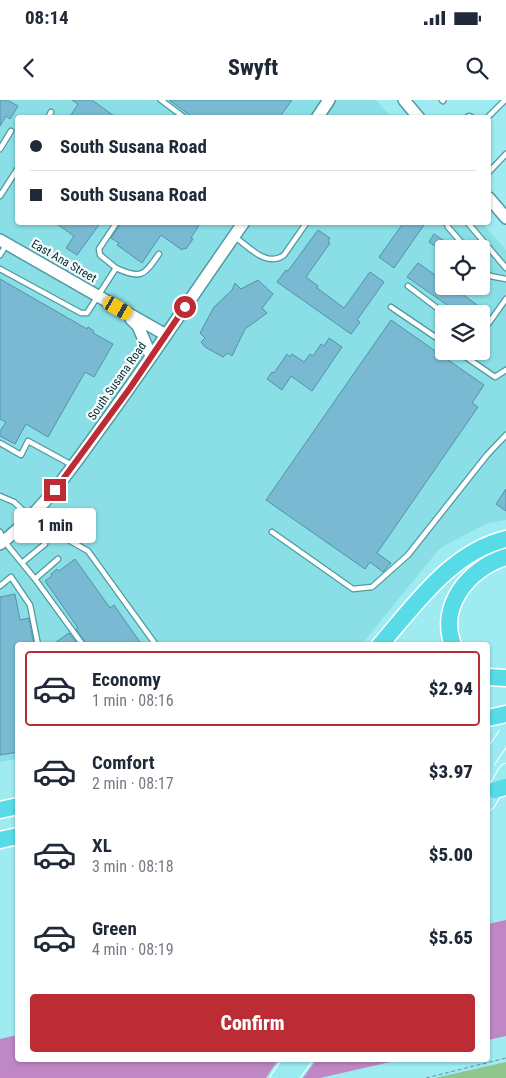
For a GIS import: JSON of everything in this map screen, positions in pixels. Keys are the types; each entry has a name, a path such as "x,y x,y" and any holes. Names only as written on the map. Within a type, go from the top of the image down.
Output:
{"highway":[{"path":"383,642 452,567 469,555 506,539"},
{"path":"452,642 449,632 449,617 460,592 474,574 506,557"},
{"path":"490,677 506,678"},
{"path":"490,718 506,714"},
{"path":"490,745 506,741"},
{"path":"0,810 15,807"}],"main road":[{"path":"490,758 506,734"},
{"path":"278,1078 290,1062"},
{"path":"291,1078 303,1062"}],"street":[{"path":"319,115 329,100"},
{"path":"404,100 416,115"},
{"path":"491,200 506,218"},
{"name":"South Susana Road","path":"1,539 34,515 55,490 242,225"},
{"name":"East Ana Street","path":"3,242 166,335"},
{"path":"118,308 138,326 151,356"}],"lane":[{"path":"161,100 181,115"},
{"path":"491,115 506,100"},
{"path":"0,150 11,131"},
{"path":"491,170 505,157"},
{"path":"0,196 15,173"},
{"path":"115,225 99,250 100,255 116,268 130,275 139,275 147,270 159,254"},
{"path":"234,237 261,256 272,260 284,255 305,225"},
{"path":"447,225 459,240"},
{"path":"470,225 506,268"},
{"path":"0,255 3,242"},
{"path":"0,270 81,314 87,313 116,268"},
{"path":"490,276 506,279"},
{"path":"408,286 435,306"},
{"path":"490,321 506,299"},
{"path":"391,307 435,336"},
{"path":"470,360 495,377 506,370"},
{"path":"272,532 353,589 372,586 408,555 487,455 506,435"},
{"path":"0,443 21,455 28,441 73,466"},
{"path":"0,496 14,502 58,534 88,551 154,642"},
{"path":"1,539 35,578 80,642"},
{"path":"22,563 45,544"},
{"path":"35,578 58,559"},
{"path":"0,586 11,577 30,605 37,642"}],"path":[{"path":"426,1078 506,1058"}],"shaded area":[{"path":"0,100 376,100 389,115 15,115 15,225 484,225 506,250 506,520 488,523 440,548 363,642 15,642 15,759 0,762"},
{"path":"506,920 506,1036 490,1040 490,924"},
{"path":"15,1035 15,1062 390,1062 320,1078 0,1078 0,1039"}],"green space":[{"path":"506,1062 506,1078 435,1078"}],"pier":[{"path":"277,1062 315,1062 303,1078 266,1078"}],"building":[{"path":"0,100 7,100 18,106 10,119 6,116 0,126"},
{"path":"72,100 92,100 113,115 71,115 78,104"},
{"path":"169,100 292,100 281,115 190,115"},
{"path":"58,225 99,225 77,255 66,248 74,236"},
{"path":"120,225 199,225 186,249 182,250 161,235 142,263 117,245 119,243 111,238"},
{"path":"402,225 424,225 394,268 379,257"},
{"path":"318,230 330,238 328,242 330,243 306,277 318,286 317,288 344,308 370,272 384,282 357,320 360,322 351,334 277,282 286,270 288,271"},
{"path":"434,234 443,240 435,240 435,246 429,242"},
{"path":"418,263 435,275 435,295 463,295 477,305 447,305 407,277"},
{"path":"0,279 87,329 88,327 94,331 93,333 113,344 94,377 85,372 48,437 26,424 15,444 0,436 0,431 6,422 0,419"},
{"path":"258,280 273,294 262,308 267,313 245,329 232,356 228,353 223,357 205,347 201,342 205,338 200,333 214,307 232,290 235,283 241,289"},
{"path":"391,320 435,351 435,360 448,360 484,385 472,403 478,407 377,553 391,563 383,572 370,562 365,569 266,500"},
{"path":"329,338 342,347 312,391 291,376 282,390 267,379 272,372 274,373 287,354 290,357 292,354 304,362 310,354 313,356 321,344 324,346"},
{"path":"506,489 506,511 496,504"},
{"path":"75,559 110,608 114,605 140,642 85,642 76,629 78,628 45,581 57,569 59,571"},
{"path":"15,594 20,620 29,618 33,642 15,642 15,752 0,755 0,597"},
{"path":"69,633 76,642 56,642"}],"route":[{"path":"55,490 130,388 185,307"}]}
